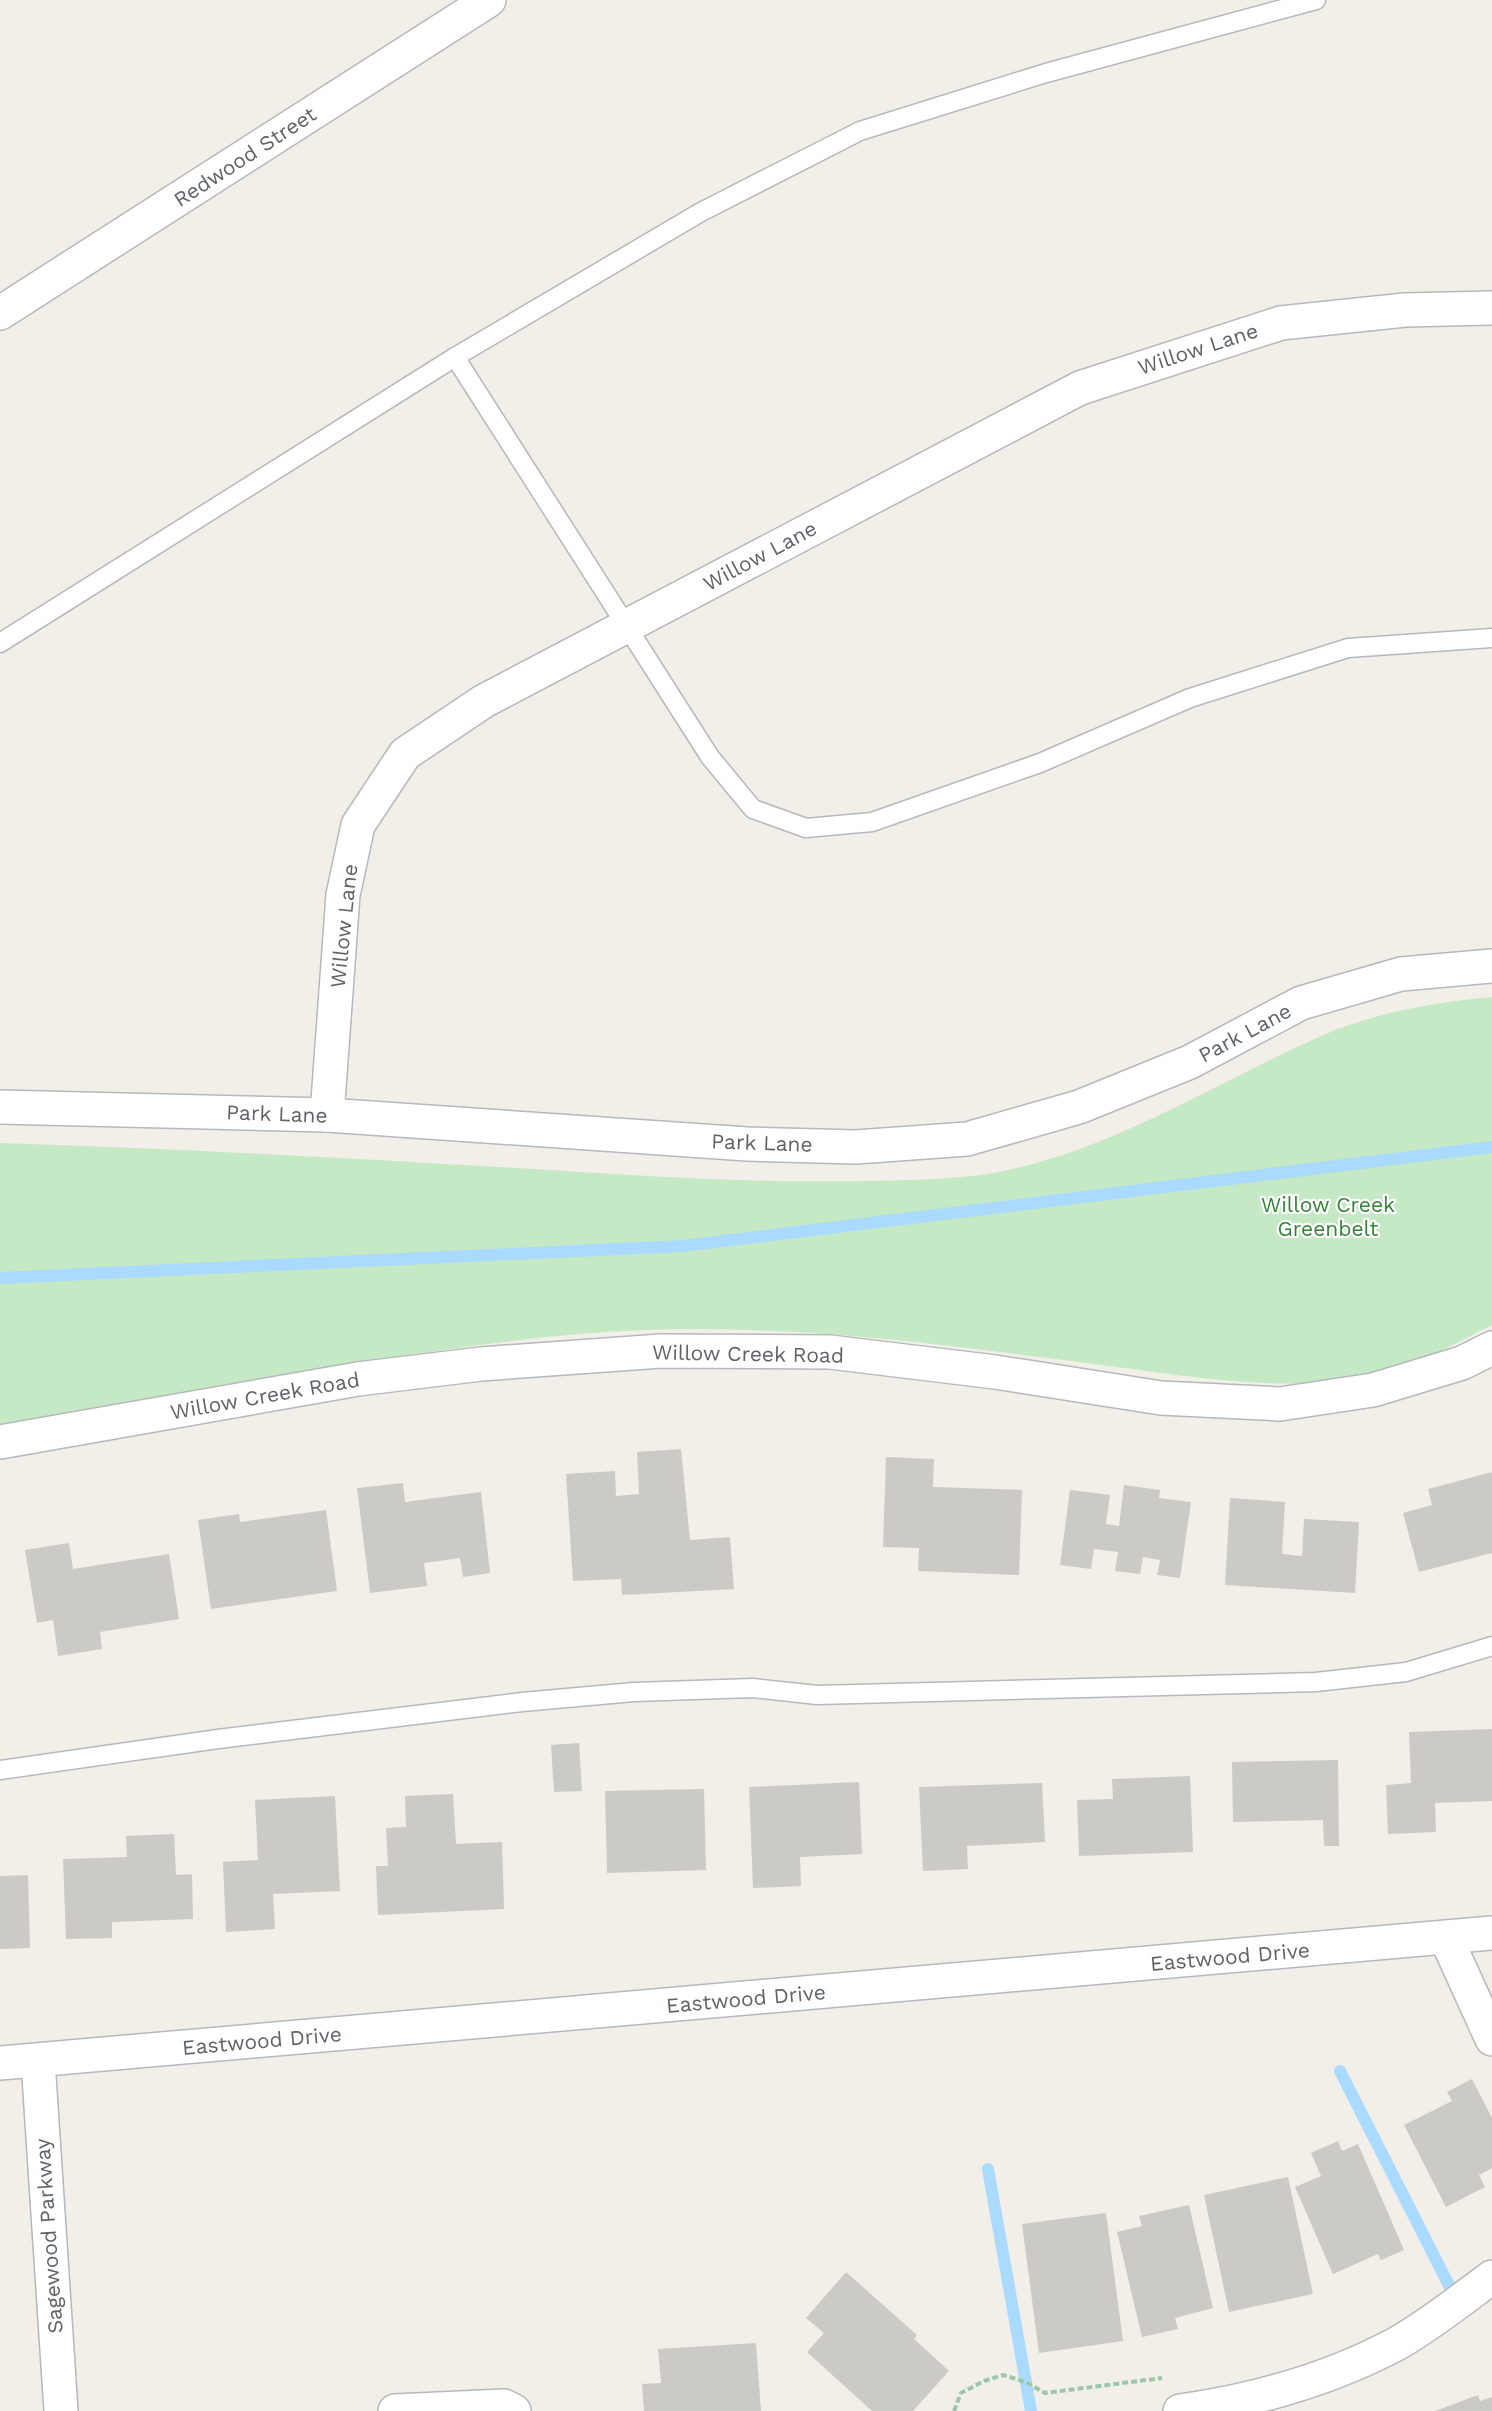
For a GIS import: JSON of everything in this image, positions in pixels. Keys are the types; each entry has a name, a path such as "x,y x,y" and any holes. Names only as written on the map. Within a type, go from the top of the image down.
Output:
{"street":[{"name":"Redwood Street","path":"0,313 489,0"},
{"name":"Willow Lane","path":"327,1115 343,895 358,825 405,754 484,701 1080,388 1281,323 1405,310 1492,308"},
{"name":"Park Lane","path":"0,1107 327,1115 747,1144 855,1147 967,1139 1079,1107 1170,1070 1301,1003 1401,974 1492,966"},
{"name":"Willow Creek Road","path":"0,1442 358,1379 481,1364 661,1351 830,1352 995,1372 1161,1398 1280,1404 1372,1390 1462,1363 1492,1348"},
{"name":"Eastwood Drive","path":"0,2063 1492,1933"},
{"path":"1446,1938 1492,2039"},
{"name":"Sagewood Parkway","path":"38,2061 61,2411"},
{"path":"1180,2411 1252,2399 1309,2383 1350,2366 1399,2342 1492,2277"},
{"path":"395,2411 504,2406 514,2411"}],"lane":[{"path":"0,644 454,357 701,212 860,131 1046,73 1316,0"},
{"path":"454,357 710,757 753,809 806,828 872,822 1040,763 1190,698 1348,648 1492,638"},
{"path":"0,1770 230,1737 544,1700 634,1692 753,1688 817,1695 1316,1682 1406,1672 1492,1646"}],"path":[{"path":"954,2411 961,2393 984,2381 1004,2375 1026,2382 1045,2393 1168,2377"}],"green space":[{"name":"Willow Creek Greenbelt","path":"1492,997 1492,1325 1394,1371 1359,1379 1325,1382 1256,1383 836,1335 736,1329 641,1330 554,1336 423,1353 252,1380 0,1426 0,1143 284,1155 716,1179 866,1181 970,1176 1004,1171 1087,1146 1166,1112 1282,1054 1341,1028 1405,1010"}],"building":[{"path":"681,1449 690,1540 730,1537 734,1589 622,1595 621,1579 573,1581 566,1474 615,1471 616,1496 639,1494 637,1452"},
{"path":"886,1457 934,1459 933,1487 1022,1490 1019,1575 918,1571 919,1548 883,1547"},
{"path":"1492,1472 1492,1553 1419,1572 1403,1513 1432,1505 1428,1489"},
{"path":"403,1483 405,1502 481,1492 490,1573 463,1577 460,1558 424,1563 427,1586 370,1593 357,1488"},
{"path":"1124,1485 1160,1490 1159,1498 1191,1502 1180,1578 1157,1575 1160,1560 1143,1557 1140,1574 1115,1571 1118,1552 1094,1549 1091,1569 1060,1565 1070,1490 1110,1495 1106,1524 1119,1526"},
{"path":"1230,1498 1285,1502 1282,1554 1302,1556 1304,1519 1359,1522 1355,1593 1225,1585"},
{"path":"326,1510 337,1591 211,1609 198,1520 239,1514 240,1522"},
{"path":"69,1543 73,1569 169,1554 179,1619 100,1632 102,1649 58,1656 53,1620 37,1623 25,1550"},
{"path":"1492,1729 1492,1801 1435,1803 1436,1832 1388,1834 1386,1785 1411,1783 1409,1732"},
{"path":"579,1743 582,1791 554,1792 551,1745"},
{"path":"1338,1760 1339,1846 1324,1846 1323,1820 1233,1822 1232,1762"},
{"path":"1190,1776 1193,1852 1079,1856 1077,1800 1113,1799 1112,1779"},
{"path":"859,1782 862,1854 800,1857 801,1886 753,1888 749,1787"},
{"path":"1042,1783 1045,1842 967,1846 968,1869 923,1871 919,1787"},
{"path":"704,1789 706,1870 607,1873 605,1791"},
{"path":"453,1794 456,1844 502,1842 504,1909 378,1915 376,1866 388,1866 386,1828 406,1827 405,1796"},
{"path":"335,1796 340,1891 273,1894 275,1929 226,1932 223,1862 258,1860 255,1800"},
{"path":"174,1834 176,1875 192,1874 193,1919 112,1922 112,1938 66,1939 63,1859 127,1857 126,1836"},
{"path":"28,1875 30,1948 0,1949 0,1876"},
{"path":"1472,2079 1492,2118 1492,2168 1479,2175 1485,2187 1446,2207 1404,2125 1452,2101 1447,2092"},
{"path":"1338,2141 1342,2151 1358,2144 1404,2250 1381,2260 1378,2254 1333,2274 1295,2187 1321,2176 1311,2153"},
{"path":"1288,2177 1313,2294 1229,2312 1204,2195"},
{"path":"1189,2205 1213,2308 1175,2318 1178,2329 1142,2337 1117,2232 1142,2226 1139,2216"},
{"path":"1106,2213 1123,2341 1039,2353 1022,2224"},
{"path":"846,2272 917,2335 914,2339 949,2371 913,2411 872,2411 807,2352 824,2333 806,2318"},
{"path":"756,2343 761,2411 644,2411 642,2384 661,2383 658,2349"},
{"path":"1478,2395 1480,2401 1492,2397 1492,2411 1435,2411"}],"waterway":[{"path":"0,1278 682,1246 1492,1147"},
{"path":"1340,2071 1457,2301"},
{"path":"988,2169 1031,2411"}]}
